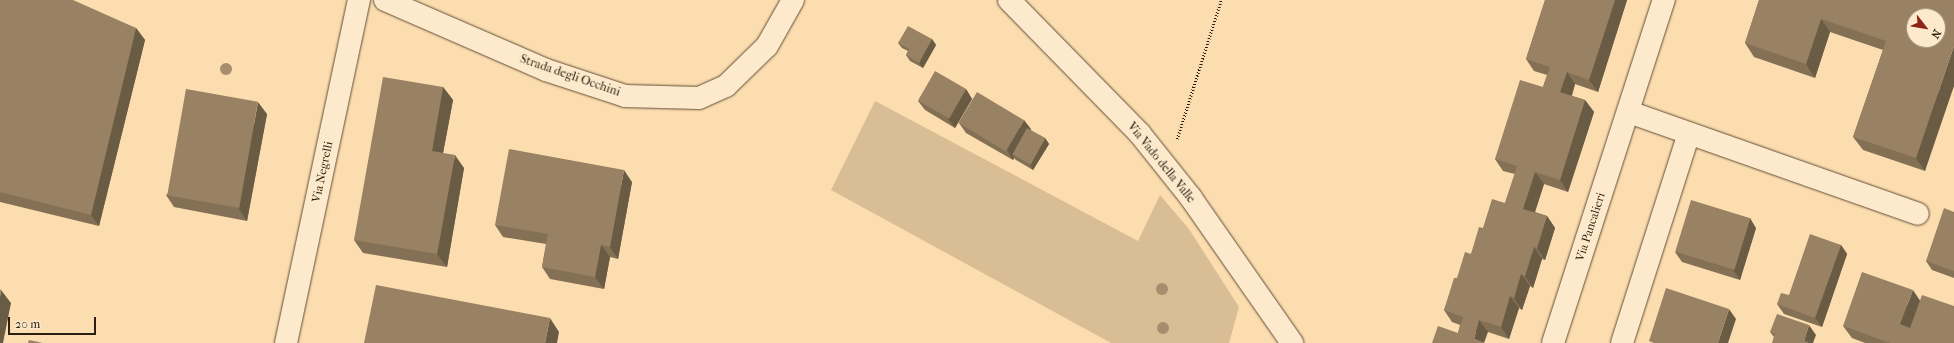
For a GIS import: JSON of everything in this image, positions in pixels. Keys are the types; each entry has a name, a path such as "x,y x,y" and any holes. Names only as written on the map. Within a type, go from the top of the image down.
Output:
{"street":[{"name":"Via Negrelli","path":"286,343 359,0"},
{"name":"Strada degli Occhini","path":"385,0 546,70 625,96 699,98 726,86 767,46 793,0"},
{"name":"Via Vado della Valle","path":"1009,0 1140,134 1191,198 1277,334 1292,343"},
{"name":"Via Pancalieri","path":"1553,343 1664,0"},
{"path":"1629,112 1918,214"},
{"path":"1622,343 1689,133"}],"path":[{"path":"1167,168 1221,0"}],"shaded area":[{"path":"875,101 1138,241 1160,195 1189,229 1239,307 1229,343 1111,343 831,190"}],"building":[{"path":"0,0 73,0 136,28 91,215 0,192"},
{"path":"1545,0 1615,0 1589,80 1567,72 1560,92 1585,100 1560,180 1535,172 1523,209 1547,216 1537,248 1534,247 1525,276 1521,274 1514,298 1510,296 1501,327 1479,320 1474,339 1485,343 1432,343 1438,326 1458,333 1463,317 1444,310 1454,278 1457,278 1465,252 1471,254 1479,227 1483,228 1492,199 1505,203 1517,166 1495,159 1520,80 1543,87 1550,67 1526,59"},
{"path":"1759,0 1954,0 1954,46 1916,158 1853,137 1886,41 1821,19 1806,64 1745,43"},
{"path":"908,26 932,39 919,63 906,55 909,49 898,43"},
{"path":"935,71 966,89 949,118 918,100"},
{"path":"383,77 443,87 432,151 455,155 437,254 354,240"},
{"path":"186,89 258,102 239,208 167,195"},
{"path":"977,92 1024,120 1006,151 958,123"},
{"path":"1027,128 1045,138 1031,164 1012,154"},
{"path":"509,149 624,170 610,247 601,245 595,277 542,267 548,234 495,225"},
{"path":"1691,200 1750,218 1735,270 1675,252"},
{"path":"1944,208 1954,212 1954,271 1926,261"},
{"path":"1810,234 1841,245 1815,318 1777,304 1781,293 1789,295"},
{"path":"1862,272 1913,290 1900,324 1910,328 1922,295 1954,306 1954,343 1890,343 1843,326"},
{"path":"376,285 550,318 545,343 364,343"},
{"path":"1666,288 1729,309 1718,343 1654,343 1649,341"},
{"path":"1777,314 1809,325 1804,341 1808,343 1772,343 1775,333 1770,332"},
{"path":"29,340 43,343 28,343"}]}
